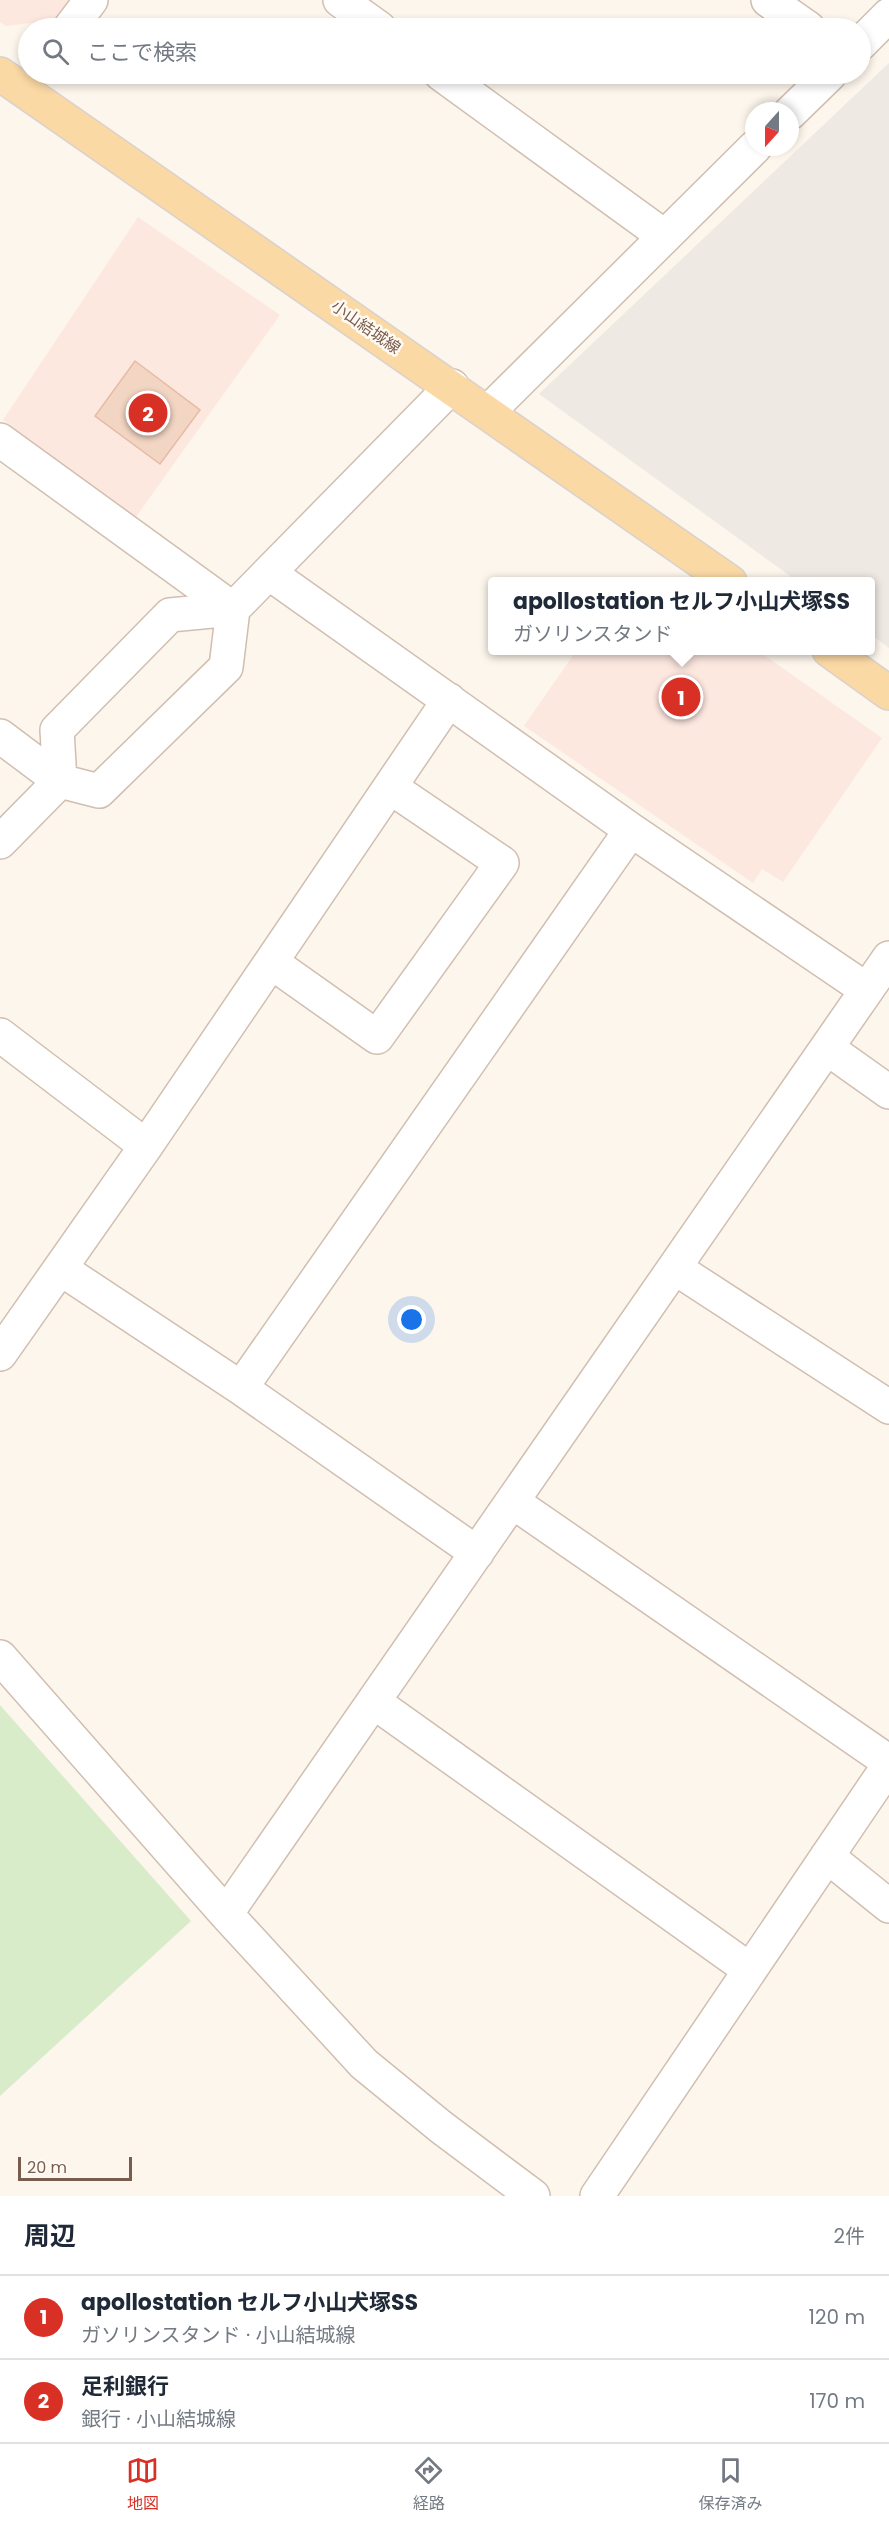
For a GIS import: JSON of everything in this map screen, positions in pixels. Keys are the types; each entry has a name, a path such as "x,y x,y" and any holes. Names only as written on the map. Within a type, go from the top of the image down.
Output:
{"main road":[{"name":"小山結城線","path":"27,84 723,577"},
{"path":"835,655 889,693"}],"street":[{"path":"78,18 91,0"},
{"path":"340,0 365,18"},
{"path":"768,0 794,18"},
{"path":"871,34 889,15"},
{"path":"455,84 664,236"},
{"path":"799,104 820,84"},
{"path":"488,412 746,156"},
{"path":"0,736 60,781 99,791 226,666 233,609 452,386"},
{"path":"0,440 233,609"},
{"path":"269,573 631,830 867,990"},
{"path":"0,842 60,781 57,730 170,615 233,609"},
{"path":"0,1354 146,1146 449,700"},
{"path":"271,962 377,1037 502,863 390,787"},
{"path":"241,1388 631,830"},
{"path":"226,1914 889,958"},
{"path":"0,1035 146,1146"},
{"path":"827,1048 889,1092"},
{"path":"675,1268 889,1407"},
{"path":"61,1269 241,1388 477,1553"},
{"path":"513,1502 889,1763 597,2196"},
{"path":"0,1657 226,1914 364,2064 441,2127 533,2196"},
{"path":"374,1702 750,1970"},
{"path":"827,1856 889,1906"}],"shaded area":[{"path":"0,0 72,0 59,18 18,18 18,25 6,26 0,22"},
{"path":"889,63 889,648 875,638 875,577 791,577 539,394 791,156 799,156 799,148 867,84 871,84 871,80"},
{"path":"138,217 280,315 136,517 3,420"},
{"path":"573,655 764,655 882,738 783,882 762,869 753,883 524,726"}],"green space":[{"path":"0,1705 191,1921 0,2096"}],"building":[{"path":"135,361 200,410 160,464 95,416"}],"place":[{"name":"足利銀行","path":"148,413"},
{"name":"apollostation セルフ小山犬塚SS","path":"681,697"}]}
